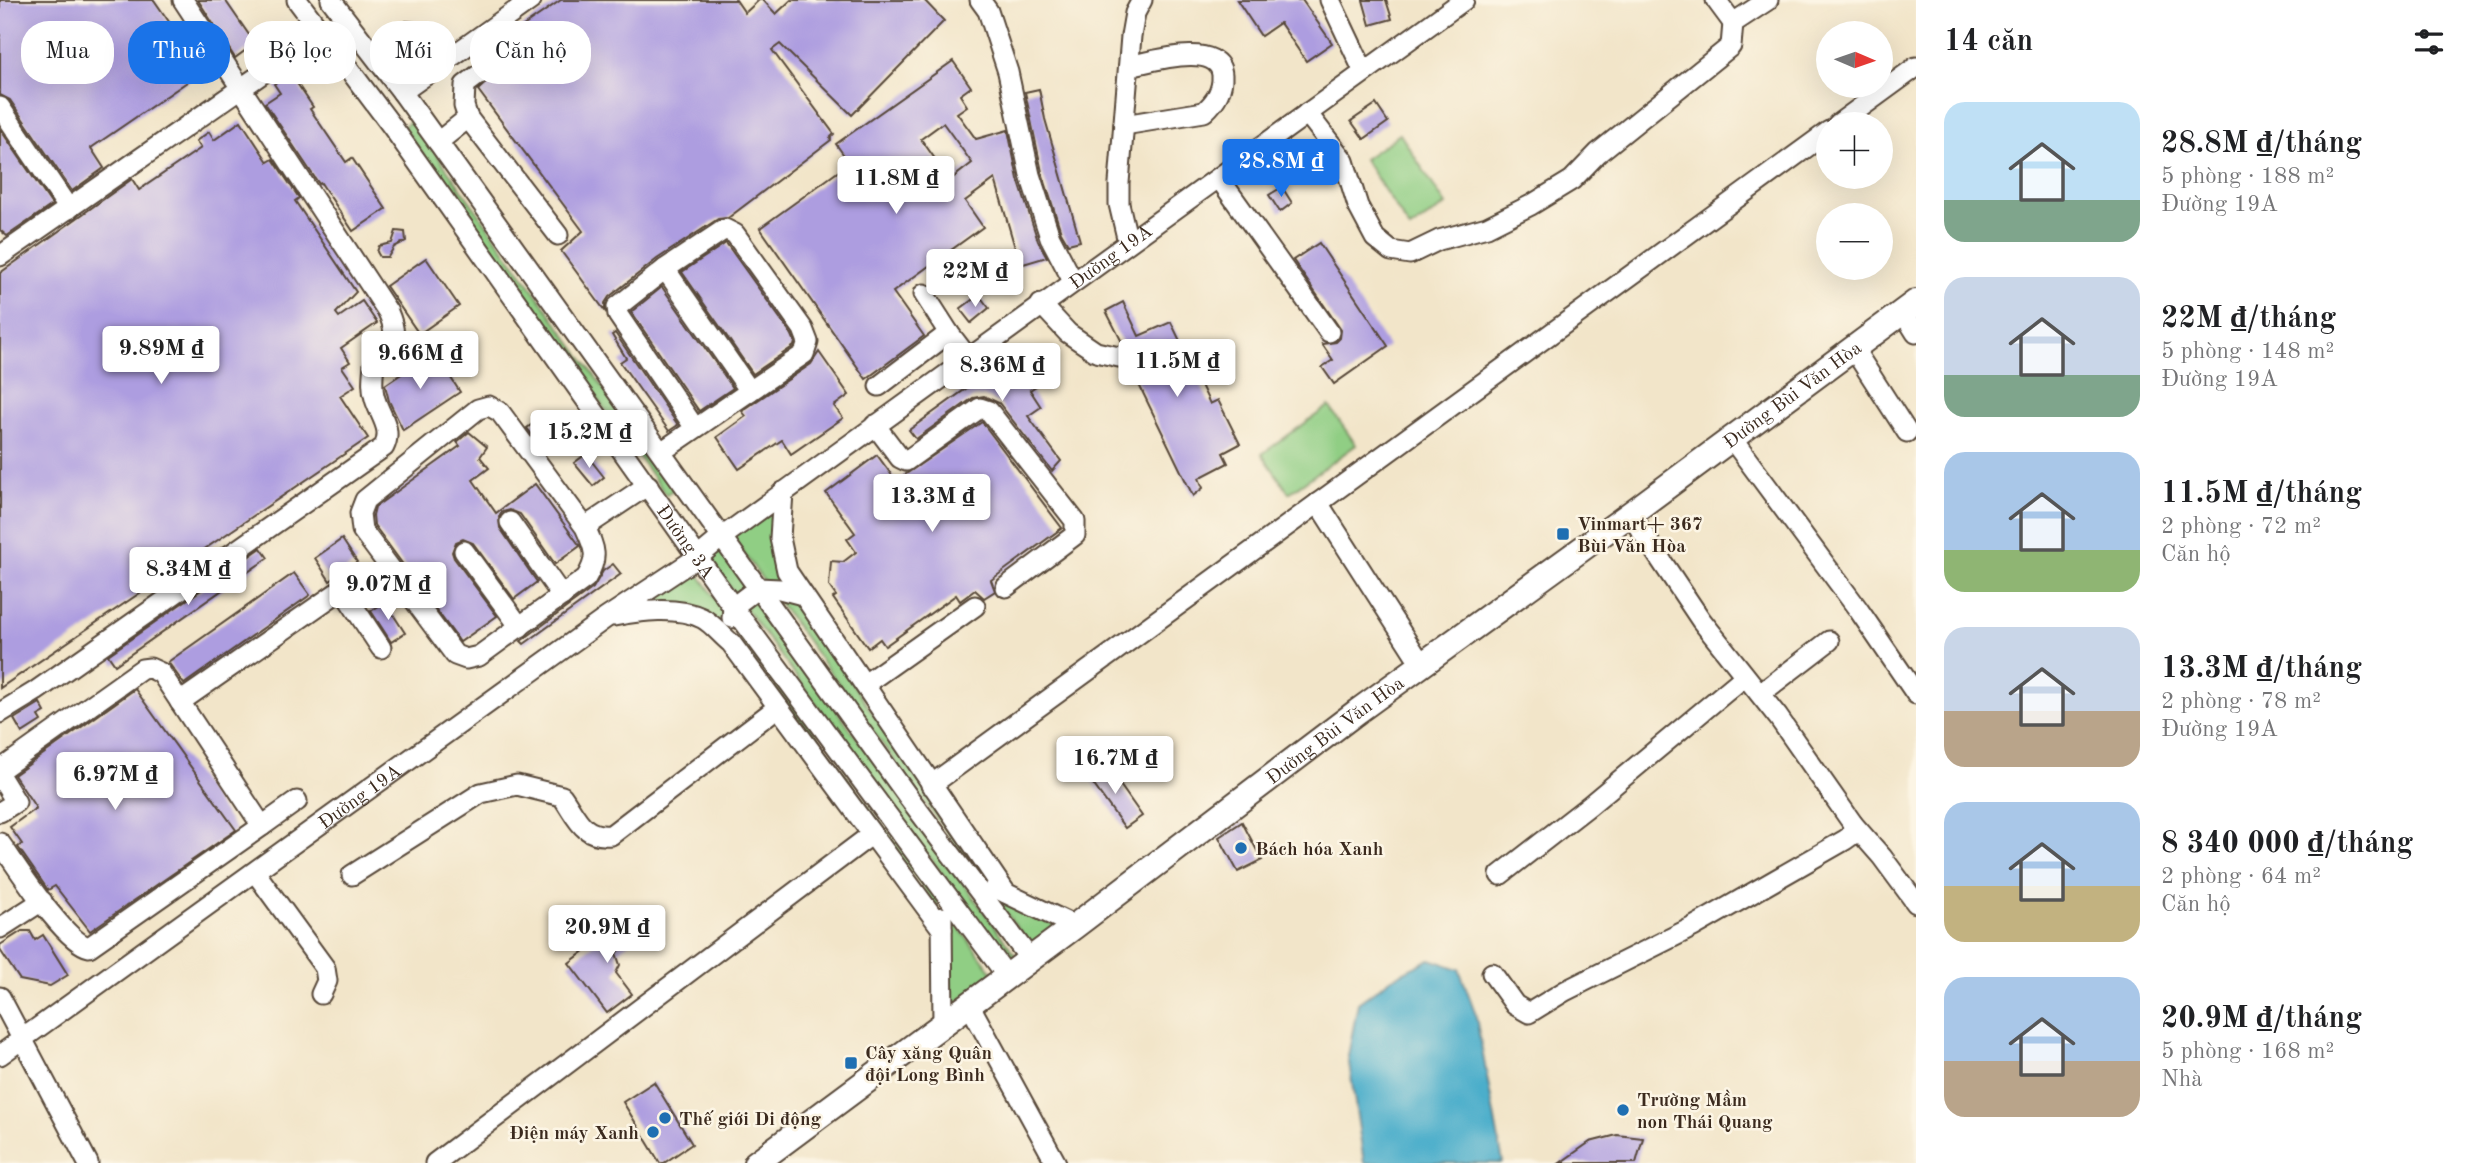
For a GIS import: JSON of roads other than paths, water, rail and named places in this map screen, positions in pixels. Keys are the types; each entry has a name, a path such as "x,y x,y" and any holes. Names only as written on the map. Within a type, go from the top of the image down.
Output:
{"main road":[{"name":"Đường Bùi Văn Hòa","path":"756,1163 1358,711 1909,307"}],"street":[{"path":"0,713 36,691 273,526 384,447 387,440 387,428 375,399 374,364 395,337 388,312 183,0"},
{"name":"Đường 3A","path":"297,0 313,21"},
{"name":"Đường 3A","path":"331,0 370,51"},
{"path":"402,92 531,0"},
{"path":"980,0 988,11 1008,72 1030,175 1050,237 1073,281"},
{"path":"1128,242 1119,204 1129,66 1135,13 1142,0"},
{"path":"1330,0 1364,72"},
{"name":"Đường 19A","path":"0,1055 606,618 698,557 1041,304 1464,0"},
{"path":"1307,113 1344,161 1358,206 1375,238 1391,251 1410,254 1439,240 1487,227 1572,180 1598,153 1731,47 1733,23 1716,0"},
{"path":"1733,23 1768,0"},
{"path":"1124,125 1204,112 1221,90 1222,71 1216,61 1203,56 1185,55 1129,66"},
{"path":"1854,112 1916,67"},
{"name":"Đường 3A","path":"356,77 733,607 1007,976"},
{"path":"470,81 465,85 464,106 468,118 558,235"},
{"path":"0,256 249,84"},
{"name":"Đường 3A","path":"396,84 965,874 1030,959"},
{"path":"0,107 69,209"},
{"path":"438,142 468,118"},
{"path":"931,785 1816,140"},
{"path":"1219,178 1329,332"},
{"path":"661,452 804,354 808,342 803,330 731,231 724,229 665,269 617,307 618,315 695,428"},
{"path":"665,269 750,391"},
{"path":"924,294 968,358"},
{"path":"1041,304 1068,333 1096,352 1119,357"},
{"path":"1909,307 1916,333"},
{"path":"878,386 949,333"},
{"path":"1853,348 1907,432"},
{"path":"489,406 500,412 585,527 595,549 593,566 586,578 479,656 466,659 455,655 362,530 360,513 365,500 478,408 489,406"},
{"path":"875,425 900,458 906,461 980,408 989,411 1075,521 1077,528 1076,535 1006,587"},
{"path":"1732,439 1858,609 1916,694"},
{"path":"585,527 648,485"},
{"path":"783,492 780,538 787,571 1006,893"},
{"path":"1318,503 1422,666"},
{"path":"1630,514 1701,620 1760,694 1853,824 1916,903"},
{"path":"510,522 562,596"},
{"path":"464,551 520,627"},
{"path":"180,702 361,576"},
{"path":"730,643 733,607 758,588 780,589 803,595"},
{"path":"342,589 381,648"},
{"path":"865,684 975,606"},
{"path":"606,618 640,612 675,612 702,618 730,643 942,929"},
{"path":"1760,694 1829,641"},
{"path":"0,770 142,668 150,668 161,673 262,826"},
{"path":"1500,875 1638,767 1745,676"},
{"path":"352,875 481,793 517,785 562,796 586,831 597,836 611,835 778,707"},
{"path":"0,776 16,802 0,812"},
{"path":"0,843 65,931 80,945 89,947 296,802"},
{"path":"1492,973 1516,1005 1529,1013 1565,991 1693,927 1845,840 1852,835 1853,824"},
{"path":"435,1163 871,835"},
{"path":"255,872 325,968 327,981 321,994"},
{"path":"965,874 1075,926"},
{"path":"943,892 943,1024"},
{"path":"0,928 42,901"},
{"path":"0,997 88,1163"},
{"path":"969,1004 1056,1163"}],"water":[{"path":"1430,959 1459,969 1475,1012 1503,1163 1364,1163 1348,1056 1358,1003 1392,978"}],"place":[{"name":"Vinmart+ 367 Bùi Văn Hòa","path":"1563,534"},
{"name":"Bách hóa Xanh","path":"1241,848"},
{"name":"Cây xăng Quân đội Long Bình","path":"851,1063"},
{"name":"Trường Mầm non Thái Quang","path":"1623,1110"},
{"name":"Thế giới Di động","path":"665,1118"},
{"name":"Điện máy Xanh","path":"653,1132"}]}
